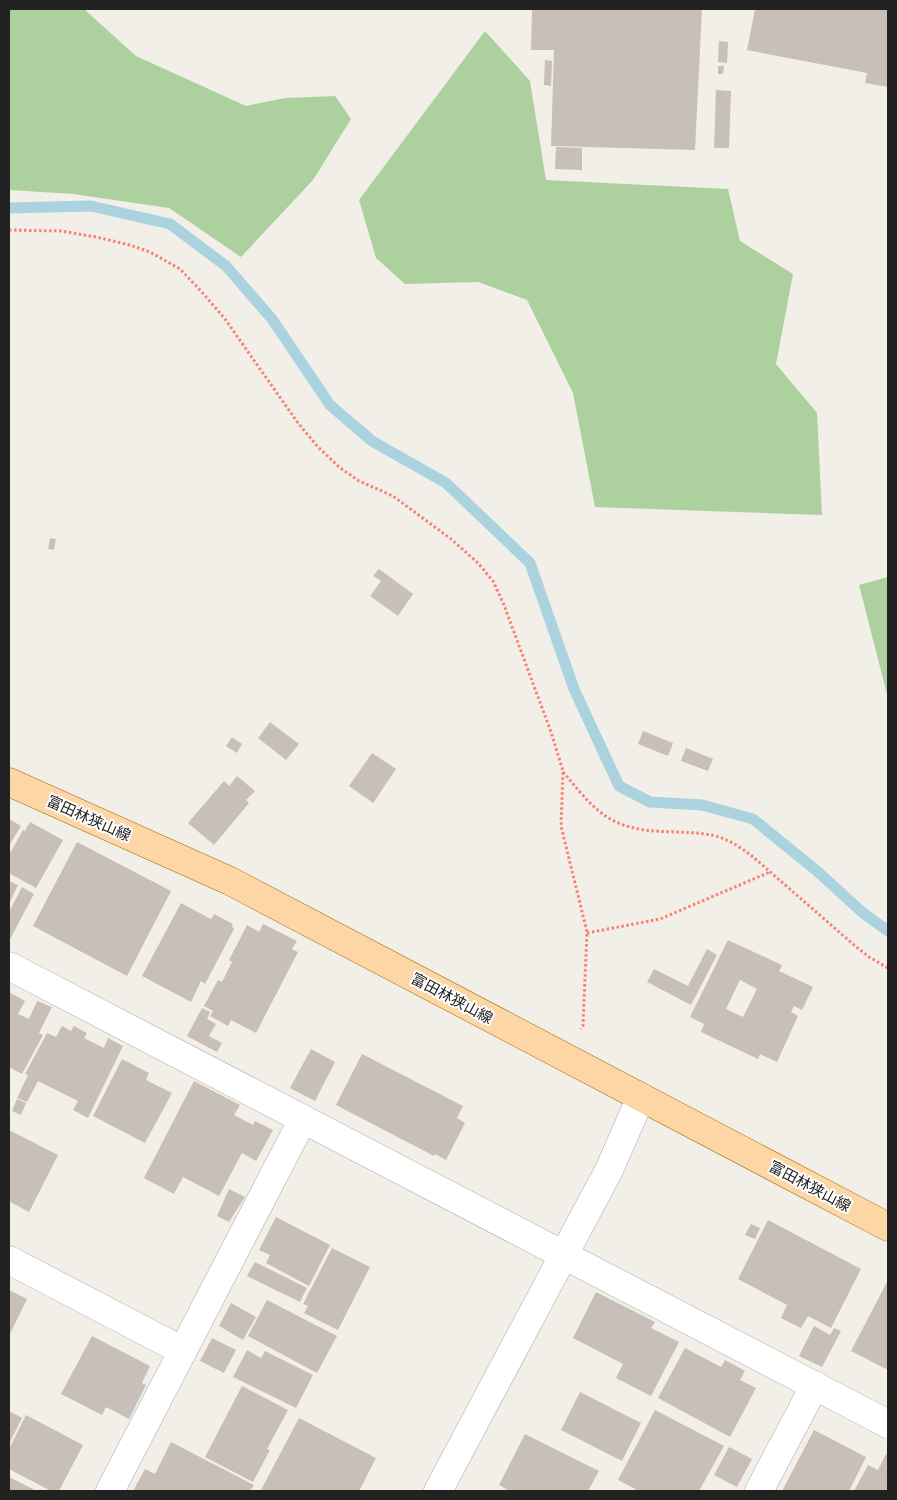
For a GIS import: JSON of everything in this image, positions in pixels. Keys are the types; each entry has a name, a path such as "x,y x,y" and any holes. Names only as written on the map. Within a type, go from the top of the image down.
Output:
{"main road":[{"name":"富田林狭山線","path":"9,782 230,881 888,1227"}],"street":[{"path":"9,966 888,1424"},
{"path":"438,1491 609,1170 640,1097"},
{"path":"110,1491 303,1119"},
{"path":"9,1260 183,1352"},
{"path":"759,1491 815,1385"}],"path":[{"path":"9,230 61,230 96,237 150,252 180,269 225,320 298,423 318,447 339,467 359,481 393,496 451,539 478,563 493,581 504,605 551,732 563,771 561,826 587,933 583,1026 568,1060"},
{"path":"563,771 593,807 616,821 636,828 658,832 713,835 734,843 854,945 869,957 888,968"},
{"path":"587,933 660,919 770,872"}],"green space":[{"path":"9,9 84,9 136,56 246,106 285,98 335,96 351,119 313,180 241,257 169,208 73,194 9,190"},
{"path":"485,31 530,81 546,180 728,189 740,241 793,274 776,364 817,413 822,515 595,507 573,393 527,300 478,282 405,284 376,258 359,200"},
{"path":"888,577 888,698 859,585"}],"building":[{"path":"532,9 702,9 695,150 551,146 554,50 531,50"},
{"path":"755,9 888,9 888,87 865,83 867,73 747,50"},
{"path":"719,41 728,42 727,63 718,62"},
{"path":"545,60 552,61 551,86 544,85"},
{"path":"718,66 724,66 723,74 718,74"},
{"path":"716,90 731,91 729,148 714,148"},
{"path":"556,147 582,148 582,170 555,169"},
{"path":"50,538 56,539 54,550 48,549"},
{"path":"379,569 413,594 398,616 370,596 381,581 373,576"},
{"path":"270,722 299,744 286,760 258,738"},
{"path":"643,731 673,743 668,756 638,744"},
{"path":"232,737 242,744 237,753 226,746"},
{"path":"686,748 713,759 708,771 681,761"},
{"path":"372,753 396,769 373,803 349,786"},
{"path":"237,776 255,791 246,800 249,803 214,845 188,823 224,781 229,786"},
{"path":"9,819 21,826 9,846"},
{"path":"30,822 63,840 36,888 9,873 9,855 23,830 25,831"},
{"path":"77,842 171,891 127,976 33,926"},
{"path":"9,881 18,885 9,904"},
{"path":"22,887 34,894 9,941 9,912"},
{"path":"181,903 211,919 214,914 233,924 232,927 234,929 205,984 201,981 191,1002 142,976"},
{"path":"263,924 297,941 292,949 298,952 256,1033 231,1020 228,1026 210,1016 213,1011 204,1006 218,980 222,982 232,962 229,960 247,925 259,932"},
{"path":"728,940 782,965 779,971 813,987 802,1010 794,1006 791,1012 798,1016 777,1062 760,1054 758,1059 701,1032 704,1024 690,1017","holes":["740,980 757,989 743,1017 726,1009"]},
{"path":"707,949 717,955 691,1005 647,982 654,969 688,986"},
{"path":"9,992 25,1001 18,1014 29,1019 37,1001 52,1007 39,1033 43,1035 22,1074 9,1067"},
{"path":"202,1008 210,1012 207,1019 216,1024 209,1036 222,1043 217,1052 187,1036"},
{"path":"62,1026 71,1031 74,1026 87,1033 84,1038 104,1048 108,1038 123,1046 88,1118 73,1110 78,1101 38,1081 27,1102 17,1098 28,1075 25,1074 47,1033 56,1037"},
{"path":"311,1049 335,1062 315,1101 290,1088"},
{"path":"362,1054 463,1106 457,1118 465,1123 446,1160 435,1154 434,1156 336,1105"},
{"path":"122,1059 149,1073 146,1080 172,1093 145,1143 93,1116"},
{"path":"194,1081 240,1105 234,1115 253,1125 255,1121 273,1130 256,1161 242,1153 219,1196 183,1177 174,1194 144,1178"},
{"path":"17,1099 26,1103 21,1115 12,1111"},
{"path":"9,1130 58,1155 29,1212 9,1201"},
{"path":"229,1189 245,1197 229,1222 217,1216"},
{"path":"276,1217 330,1245 309,1286 266,1263 270,1255 259,1250"},
{"path":"768,1220 861,1269 831,1328 808,1316 801,1328 781,1318 787,1305 738,1279"},
{"path":"751,1224 760,1228 755,1239 745,1235"},
{"path":"332,1248 370,1267 338,1330 304,1313 308,1306 303,1304"},
{"path":"255,1262 307,1288 300,1302 247,1276"},
{"path":"888,1283 888,1370 851,1351"},
{"path":"9,1290 27,1299 9,1336"},
{"path":"596,1292 655,1322 651,1328 679,1342 651,1396 616,1378 623,1364 573,1338"},
{"path":"267,1300 337,1336 317,1373 248,1336"},
{"path":"231,1303 256,1317 243,1340 219,1326"},
{"path":"814,1326 830,1335 834,1328 841,1331 822,1367 799,1356"},
{"path":"92,1336 150,1366 142,1383 146,1385 129,1419 106,1407 102,1415 61,1394"},
{"path":"212,1338 236,1350 224,1373 200,1361"},
{"path":"685,1348 721,1367 725,1360 745,1371 740,1380 756,1388 730,1437 658,1398"},
{"path":"247,1350 261,1358 265,1351 313,1375 296,1408 233,1377"},
{"path":"242,1386 288,1410 267,1449 270,1450 253,1482 205,1457"},
{"path":"580,1392 641,1423 622,1461 561,1430"},
{"path":"655,1410 724,1446 699,1491 639,1491 618,1480"},
{"path":"9,1411 22,1418 9,1444"},
{"path":"26,1415 83,1445 59,1491 51,1491 9,1469 9,1449"},
{"path":"299,1418 376,1458 359,1491 261,1490"},
{"path":"814,1430 866,1457 849,1491 782,1491"},
{"path":"525,1434 599,1471 588,1491 507,1491 499,1485"},
{"path":"171,1442 254,1485 250,1491 133,1491 145,1469 155,1474"},
{"path":"729,1447 752,1459 737,1487 714,1475"},
{"path":"886,1454 888,1455 888,1491 854,1491 868,1465 878,1470"},
{"path":"9,1477 37,1491 9,1491"}],"waterway":[{"path":"9,208 91,206 170,224 226,266 272,319 330,405 372,441 446,483 530,563 574,689 619,786 650,802 702,805 753,819 817,871 863,913 888,931"}]}
